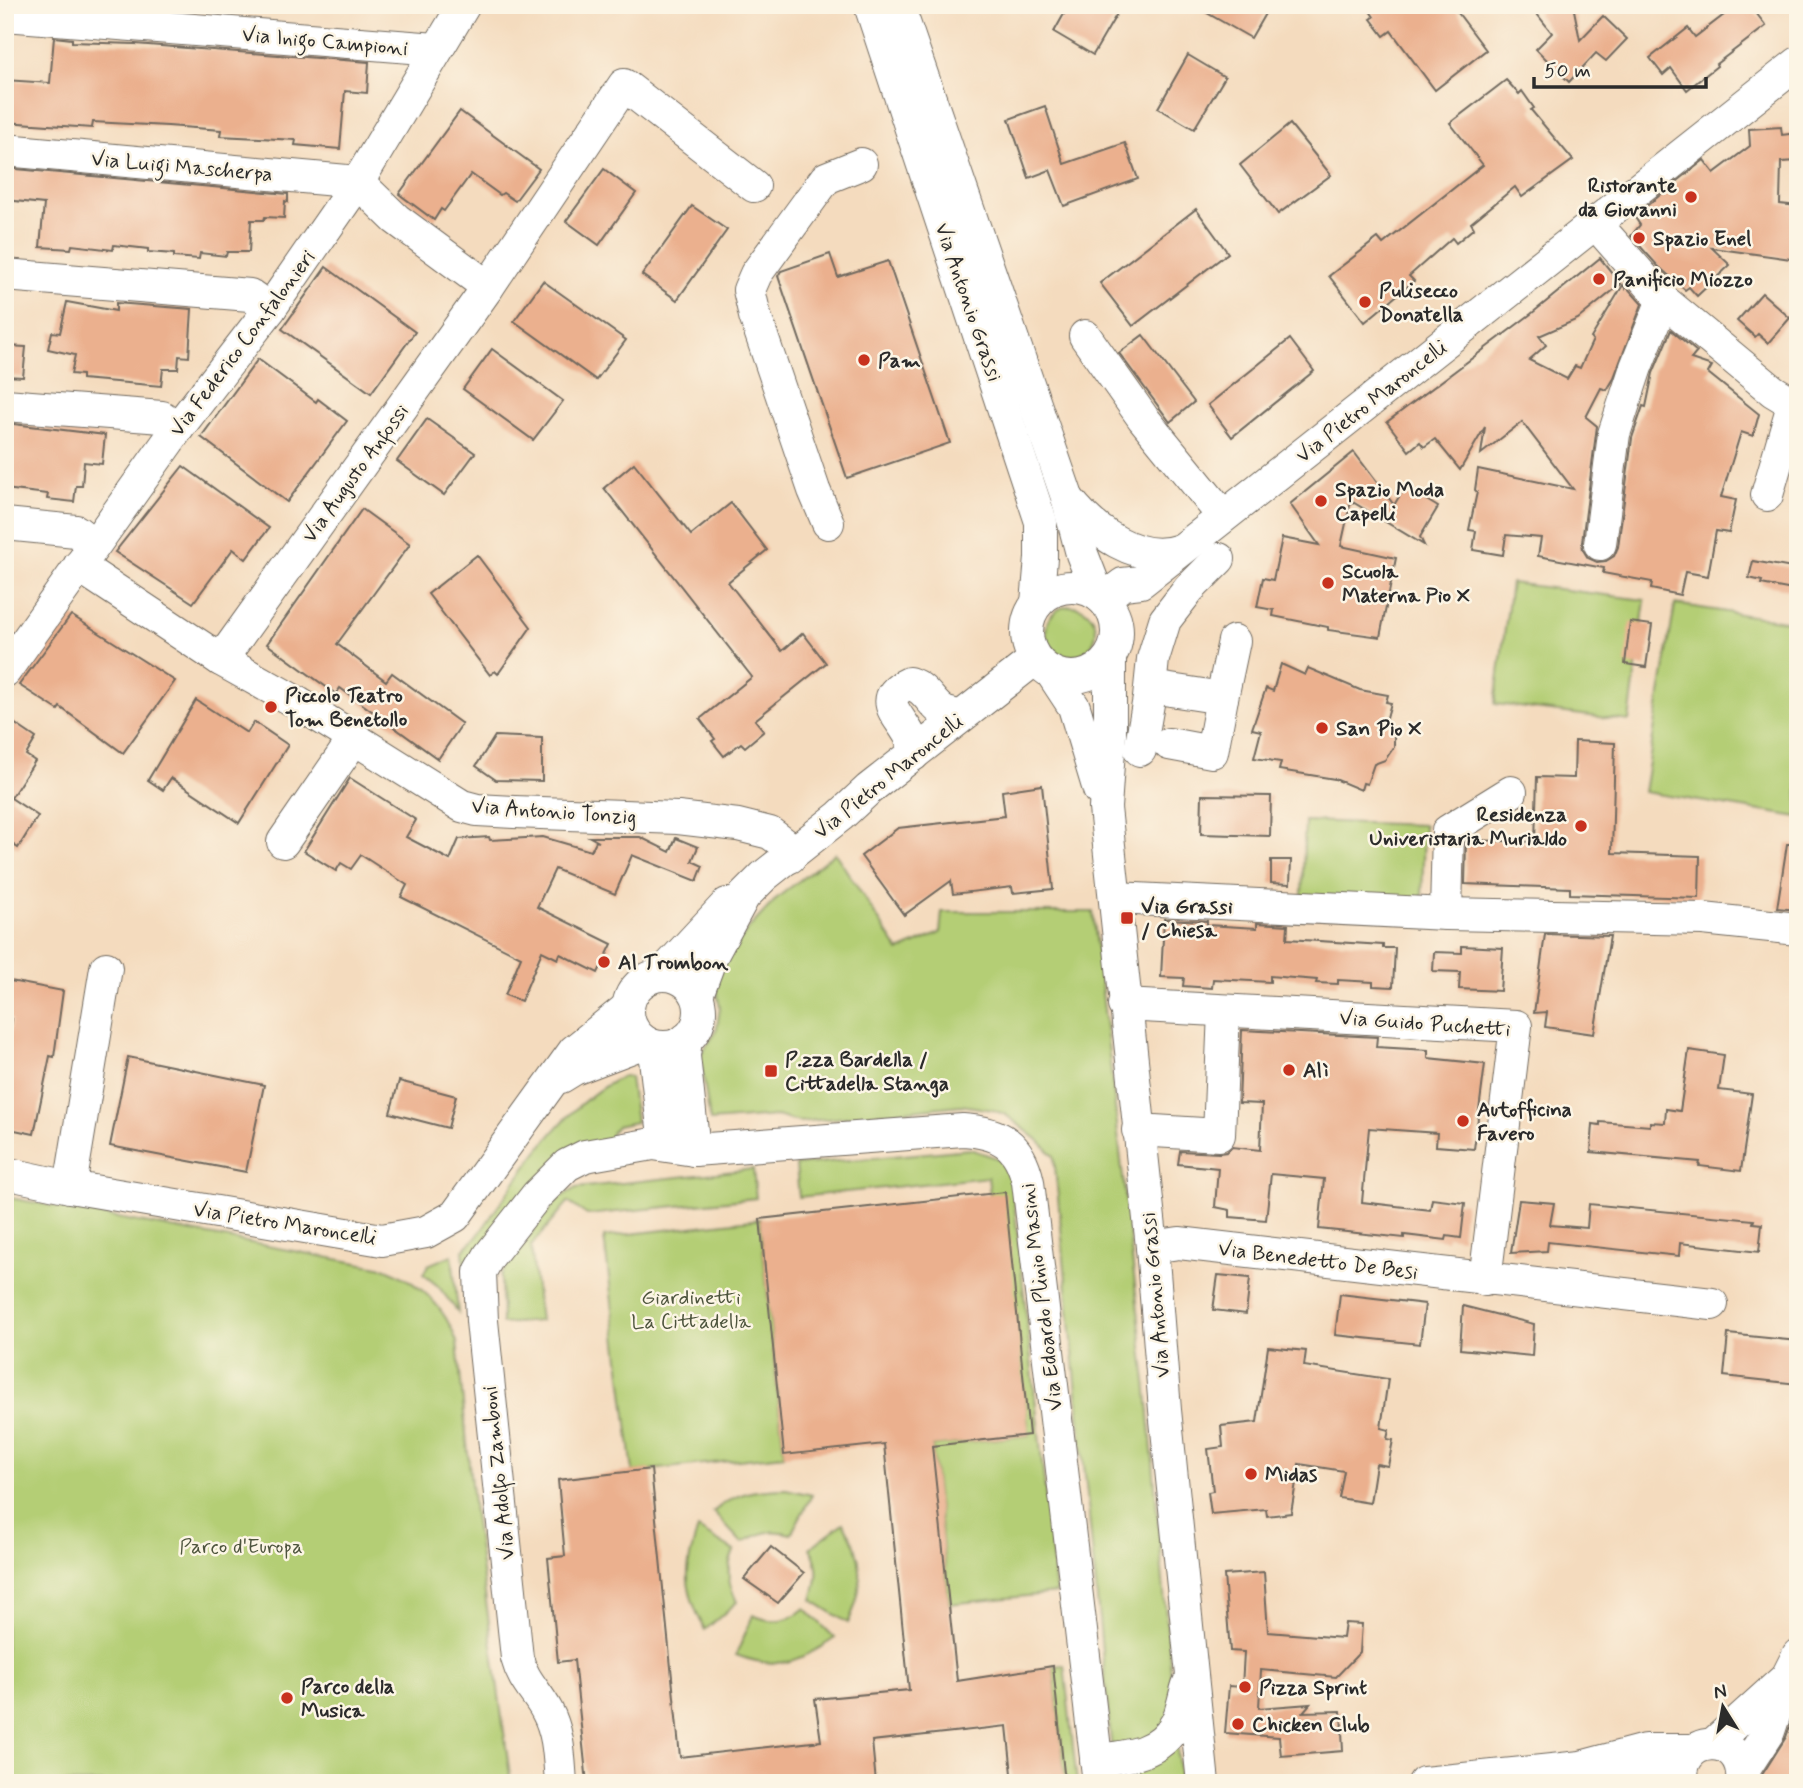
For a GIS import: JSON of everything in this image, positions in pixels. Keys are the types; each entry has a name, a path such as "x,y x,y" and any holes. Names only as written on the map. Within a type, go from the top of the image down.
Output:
{"street":[{"name":"Via Federico Confalonieri","path":"5,671 178,428 270,309 358,182 464,5"},
{"name":"Via Antonio Grassi","path":"870,5 1041,522 1037,603"},
{"name":"Via Antonio Grassi","path":"902,8 1067,498 1082,554 1101,597"},
{"name":"Via Inigo Campioni","path":"5,15 436,50"},
{"name":"Via Pietro Maroncelli","path":"1101,597 1123,584 1141,582 1798,63"},
{"name":"Via Augusto Anfossi","path":"221,660 488,287 624,85 754,186"},
{"name":"Via Luigi Mascherpa","path":"5,150 358,182"},
{"path":"828,523 776,378 749,290 756,274 826,178 861,164"},
{"path":"358,182 396,219 488,287"},
{"path":"1596,224 1663,300 1773,391 1796,406 1767,495"},
{"path":"5,275 250,295 270,309"},
{"path":"1600,544 1614,434 1663,300"},
{"path":"1085,336 1143,418 1223,516"},
{"path":"5,405 162,417 178,428"},
{"path":"1067,498 1094,526 1129,547 1147,554 1165,555 1180,550"},
{"name":"Via Antonio Tonzig","path":"5,524 76,531 86,555 221,660 298,703 462,806 501,812 678,818 738,825 770,833 786,845 790,857"},
{"path":"1219,559 1189,589 1165,620 1152,673 1154,747 1223,755 1222,698 1234,641"},
{"name":"Via Pietro Maroncelli","path":"1115,644 1139,599 1141,582"},
{"path":"1066,587 1083,588 1101,597 1113,613 1115,644 1099,669 1084,676 1067,677 1043,666 1028,643 1027,626 1037,603 1050,592 1066,587"},
{"name":"Via Antonio Grassi","path":"1115,644 1105,808 1152,1247 1164,1410 1203,1783"},
{"path":"1115,644 1152,673 1222,698"},
{"name":"Via Antonio Grassi","path":"1043,666 1074,707 1105,808"},
{"name":"Via Pietro Maroncelli","path":"697,995 716,948 744,896 764,876 961,717 1043,666"},
{"path":"913,755 912,740 894,714 891,704 892,695 899,688 909,683 918,685 943,711 961,717"},
{"path":"283,842 354,739"},
{"path":"1446,914 1448,831 1511,792"},
{"name":"Via Pietro Maroncelli","path":"662,974 725,905 744,896"},
{"path":"1115,898 1446,914 1703,919 1798,929"},
{"path":"70,1187 106,968"},
{"path":"648,1043 669,1046 686,1039 694,1030 700,1007 697,995 682,979 662,974 649,977 638,985 630,996 627,1008 631,1028 648,1043 655,1059 679,1147"},
{"name":"Via Guido Puchetti","path":"1125,1005 1516,1026 1485,1280"},
{"name":"Via Pietro Maroncelli","path":"5,1173 70,1187 382,1240 426,1232 455,1216 574,1051 627,1008"},
{"path":"1138,1130 1219,1135 1224,1011"},
{"path":"679,1147 686,1039"},
{"name":"Via Pietro Maroncelli","path":"554,1081 574,1069 648,1043"},
{"name":"Via Edoardo Plinio Masini","path":"679,1147 963,1130 992,1134 1018,1153 1028,1182 1097,1771 1146,1752 1164,1739 1177,1721 1192,1670"},
{"name":"Via Adolfo Zamboni","path":"561,1783 556,1732 547,1710 524,1679 517,1658 479,1284 480,1272 489,1256 553,1179 663,1165 679,1147"},
{"name":"Via Benedetto De Besi","path":"1152,1247 1180,1243 1712,1304"},
{"path":"1581,1767 1682,1781 1682,1768 1686,1758 1703,1747 1793,1666"},
{"path":"1743,1777 1769,1731 1793,1666"},
{"path":"1198,1740 1213,1769 1227,1783"},
{"path":"1424,1783 1581,1767 1645,1750 1723,1745 1740,1760 1743,1777"}],"green space":[{"path":"1511,583 1645,600 1629,721 1495,704"},
{"path":"1675,604 1798,623 1798,817 1644,792"},
{"path":"1071,606 1089,613 1096,631 1089,649 1071,656 1053,649 1046,631 1053,613"},
{"path":"1305,821 1424,825 1422,900 1302,896"},
{"path":"835,853 899,951 940,933 942,912 1093,912 1147,1391 1180,1783 1115,1783 1054,1156 1006,1115 961,1105 799,1122 776,1116 710,1121 700,1055 716,1032 720,1008 715,981 727,958 750,927 778,897"},
{"path":"624,1076 630,1077 636,1122 617,1126 611,1133 612,1144 465,1275 463,1250 476,1238 541,1147 580,1105"},
{"path":"970,1149 1000,1159 1012,1183 1056,1593 949,1604 932,1446 1029,1435 1010,1262 990,1195 988,1177 799,1197 796,1165"},
{"path":"753,1169 756,1198 587,1215 568,1202 531,1246 540,1321 502,1324 501,1275 559,1198 576,1188"},
{"name":"Parco d'Europa","path":"5,1197 384,1268 408,1280 438,1306 457,1342 474,1514 511,1783 5,1783"},
{"name":"Giardinetti La Cittadella","path":"760,1219 784,1455 633,1472 604,1237"},
{"path":"452,1255 458,1312 438,1286 423,1274 428,1265"},
{"path":"786,1489 812,1495 791,1534 766,1532 742,1543 713,1512 730,1500 747,1493"},
{"path":"843,1523 855,1547 860,1572 854,1610 848,1623 812,1600 817,1573 816,1561 810,1548"},
{"path":"698,1529 734,1551 729,1565 729,1577 737,1602 705,1630 693,1603 688,1580 690,1557"},
{"path":"805,1608 835,1638 811,1653 777,1663 736,1655 753,1615 767,1620 780,1620 787,1619"},
{"path":"1064,1665 1077,1783 1065,1783 1053,1666"}],"building":[{"path":"1069,5 1122,5 1093,55 1054,32"},
{"path":"1193,5 1270,5 1251,38"},
{"path":"1366,5 1452,5 1486,50 1435,90 1391,31 1384,36 1371,19 1374,17"},
{"path":"1549,5 1573,5 1580,40 1603,16 1627,39 1606,61 1596,53 1569,82 1536,49 1552,33 1537,14"},
{"path":"1737,5 1750,5 1766,26 1687,90 1671,68 1663,75 1650,58 1688,28 1695,37"},
{"path":"54,37 72,39 72,42 135,44 369,62 367,93 345,91 340,149 295,145 296,140 220,136 221,130 93,122 92,128 5,122 5,80 50,83"},
{"path":"1188,55 1225,77 1194,129 1158,108"},
{"path":"1506,80 1519,94 1522,91 1534,108 1531,110 1573,160 1522,197 1515,187 1471,223 1474,228 1456,243 1452,238 1409,276 1414,281 1365,322 1329,276 1378,238 1383,244 1483,165 1450,123"},
{"path":"1045,106 1064,164 1125,143 1138,179 1064,206 1050,170 1029,178 1009,119"},
{"path":"460,111 539,169 515,201 503,193 500,195 471,174 444,211 441,209 434,220 399,194"},
{"path":"1290,124 1331,175 1278,214 1240,165"},
{"path":"1781,127 1782,135 1798,133 1798,161 1781,162 1780,204 1798,206 1798,260 1712,248 1730,265 1697,296 1689,287 1685,290 1658,266 1631,236 1640,225 1634,216 1704,160 1714,173 1750,146 1749,129"},
{"path":"5,168 288,194 288,202 285,201 284,218 265,217 264,220 251,220 249,252 227,252 226,256 200,253 199,259 114,245 113,250 72,245 71,249 40,247 44,204 5,200"},
{"path":"604,169 636,193 599,245 566,221"},
{"path":"692,206 727,230 677,300 642,275"},
{"path":"1196,209 1228,253 1133,326 1100,283"},
{"name":"Pam","path":"830,254 838,277 888,261 950,443 847,478 778,276 781,271"},
{"path":"1600,258 1621,284 1578,319 1539,336 1546,345 1529,360 1567,379 1575,366 1580,368 1593,340 1591,338 1623,285 1642,304 1613,380 1607,390 1601,388 1586,417 1597,426 1582,542 1588,558 1597,562 1606,561 1614,556 1618,547 1632,438 1643,406 1646,407 1653,373 1671,330 1697,352 1691,359 1712,366 1708,373 1759,414 1753,436 1741,432 1721,497 1736,500 1729,533 1716,531 1708,576 1685,572 1680,595 1651,589 1652,582 1603,573 1604,568 1538,556 1541,538 1506,535 1503,555 1473,550 1476,531 1469,530 1477,492 1478,469 1573,489 1522,422 1481,454 1485,427 1460,470 1435,439 1424,447 1420,442 1409,451 1387,422 1531,314"},
{"path":"326,267 415,332 371,393 282,329"},
{"path":"543,281 626,340 596,380 514,321"},
{"path":"1762,293 1790,318 1768,343 1758,334 1755,337 1737,321"},
{"path":"67,302 116,311 116,303 192,309 189,357 179,356 178,369 163,369 161,386 82,379 82,375 71,374 75,355 48,349 52,332 60,333"},
{"path":"1143,335 1194,402 1170,422 1119,353"},
{"path":"1290,339 1314,371 1232,437 1208,405"},
{"path":"7,346 26,347 23,377 5,376"},
{"path":"492,349 563,401 533,440 463,389"},
{"path":"258,359 316,402 318,399 347,421 287,502 201,437"},
{"path":"427,419 475,453 444,495 397,461"},
{"path":"5,423 105,435 102,464 84,462 82,486 76,486 74,502 47,499 48,494 5,489"},
{"path":"1354,452 1394,505 1405,487 1438,507 1420,537 1424,545 1351,501 1341,546 1396,558 1380,637 1328,630 1328,627 1273,616 1274,610 1257,607 1263,578 1273,580 1282,538 1319,545 1290,504"},
{"path":"634,463 691,535 731,503 767,550 728,582 782,651 803,633 826,663 755,720 764,731 745,747 741,743 724,756 700,719 752,677 604,488"},
{"path":"183,466 269,528 246,559 233,549 193,603 115,552"},
{"path":"362,509 410,544 337,644 386,681 392,673 462,724 438,759 340,688 336,694 267,644"},
{"path":"477,555 531,627 498,674 495,671 490,675 428,594"},
{"path":"1753,561 1798,569 1798,591 1761,584 1762,581 1749,578"},
{"path":"71,615 175,681 123,753 60,707 58,710 19,685"},
{"path":"1630,622 1652,625 1646,667 1625,664"},
{"name":"San Pio X","path":"1281,664 1305,675 1308,668 1360,690 1388,695 1386,702 1391,703 1386,721 1394,733 1394,747 1385,760 1374,764 1367,784 1363,783 1361,790 1335,779 1279,770 1281,762 1254,758 1261,731 1252,729 1266,688 1273,691"},
{"path":"196,700 247,733 254,722 288,745 239,823 171,778 163,790 148,780"},
{"path":"5,717 36,738 26,755 35,761 11,798 38,816 18,848 5,839"},
{"path":"495,736 542,738 542,781 496,780 476,766"},
{"name":"Residenza Univeristaria Murialdo","path":"1575,741 1615,743 1612,853 1700,856 1699,898 1570,894 1570,888 1465,884 1466,841 1535,842 1537,777 1574,778"},
{"path":"350,778 416,820 406,837 450,860 459,839 543,837 591,851 596,841 599,842 590,837 640,837 670,852 676,838 698,847 692,861 703,866 697,881 632,855 615,894 555,869 537,907 612,944 598,973 560,954 558,959 542,951 521,1001 505,995 521,957 401,897 407,885 361,855 351,869 341,863 336,871 304,851"},
{"path":"1042,785 1053,889 1013,893 1012,887 953,894 951,881 904,915 861,856 898,828 1005,816 1002,791"},
{"path":"1202,795 1271,796 1270,836 1201,834"},
{"path":"1787,844 1798,844 1798,910 1777,908"},
{"path":"1271,860 1291,860 1290,884 1271,883"},
{"path":"1164,919 1207,921 1207,925 1257,928 1257,923 1288,925 1287,939 1395,948 1393,987 1373,986 1373,982 1338,980 1338,984 1316,983 1317,980 1270,976 1270,982 1213,979 1212,988 1183,986 1184,978 1161,977"},
{"path":"1545,934 1610,936 1594,1034 1545,1027 1547,1012 1534,1013"},
{"path":"1462,946 1503,948 1500,991 1459,989 1460,972 1433,971 1434,952 1462,953"},
{"path":"5,980 63,991 54,1057 50,1056 34,1134 5,1128 5,1064 12,1019 5,1019"},
{"path":"1242,1030 1377,1037 1376,1047 1428,1050 1428,1058 1485,1064 1474,1149 1436,1146 1437,1133 1369,1128 1362,1202 1430,1210 1432,1199 1465,1203 1461,1238 1447,1236 1446,1240 1404,1235 1404,1238 1319,1229 1324,1179 1271,1174 1266,1220 1230,1217 1230,1210 1215,1207 1218,1168 1178,1164 1180,1151 1219,1153 1227,1152 1232,1147 1260,1150 1262,1104 1239,1103"},
{"path":"1689,1050 1724,1055 1719,1090 1752,1094 1741,1171 1699,1166 1700,1162 1591,1152 1593,1124 1600,1125 1600,1122 1650,1126 1650,1122 1665,1123 1666,1109 1680,1111"},
{"path":"128,1057 264,1085 246,1172 110,1146"},
{"path":"399,1081 456,1096 448,1128 390,1113"},
{"path":"1005,1192 1029,1435 932,1446 957,1681 1053,1666 1065,1783 1013,1783 1007,1726 872,1741 876,1783 587,1783 574,1660 558,1662 548,1558 565,1556 558,1480 651,1469 680,1757 821,1741 815,1699 909,1690 884,1444 784,1455 760,1219"},
{"path":"1519,1200 1554,1203 1550,1225 1587,1228 1589,1204 1754,1220 1753,1223 1762,1224 1759,1252 1680,1243 1679,1256 1548,1242 1547,1251 1511,1253"},
{"path":"1218,1275 1250,1278 1246,1314 1213,1310"},
{"path":"1340,1294 1425,1304 1420,1344 1335,1335"},
{"path":"1463,1306 1534,1324 1532,1356 1460,1349"},
{"path":"1728,1334 1798,1341 1798,1384 1724,1376"},
{"path":"1268,1347 1306,1351 1304,1366 1388,1379 1381,1428 1389,1430 1387,1439 1393,1440 1388,1466 1376,1464 1370,1503 1339,1498 1344,1471 1299,1464 1291,1513 1267,1516 1266,1509 1211,1514 1208,1492 1213,1491 1208,1449 1223,1447 1221,1426 1257,1422"},
{"path":"771,1547 804,1573 778,1603 744,1579"},
{"path":"1264,1572 1268,1632 1343,1638 1345,1623 1362,1624 1360,1652 1336,1677 1261,1670 1259,1708 1310,1704 1303,1712 1341,1711 1343,1751 1281,1756 1279,1737 1225,1733 1229,1686 1242,1687 1244,1652 1230,1651 1224,1575"},
{"path":"1798,1703 1798,1783 1760,1783 1760,1778 1786,1737"}],"place":[{"name":"Ristorante da Giovanni","path":"1691,197"},
{"name":"Spazio Enel","path":"1639,238"},
{"name":"Panificio Miozzo","path":"1599,279"},
{"name":"Pulisecco Donatella","path":"1365,302"},
{"name":"Pam","path":"864,360"},
{"name":"Spazio Moda Capelli","path":"1321,501"},
{"name":"Scuola Materna Pio X","path":"1328,583"},
{"name":"Piccolo Teatro Tom Benetollo","path":"271,707"},
{"name":"San Pio X","path":"1322,728"},
{"name":"Residenza Univeristaria Murialdo","path":"1581,826"},
{"name":"Via Grassi / Chiesa","path":"1127,918"},
{"name":"Al Trombon","path":"604,962"},
{"name":"Alì","path":"1289,1070"},
{"name":"P.zza Bardella / Cittadella Stanga","path":"771,1071"},
{"name":"Autofficina Favero","path":"1463,1121"},
{"name":"Midas","path":"1251,1474"},
{"name":"Pizza Sprint","path":"1245,1687"},
{"name":"Parco della Musica","path":"287,1698"},
{"name":"Chicken Club","path":"1238,1724"}]}
